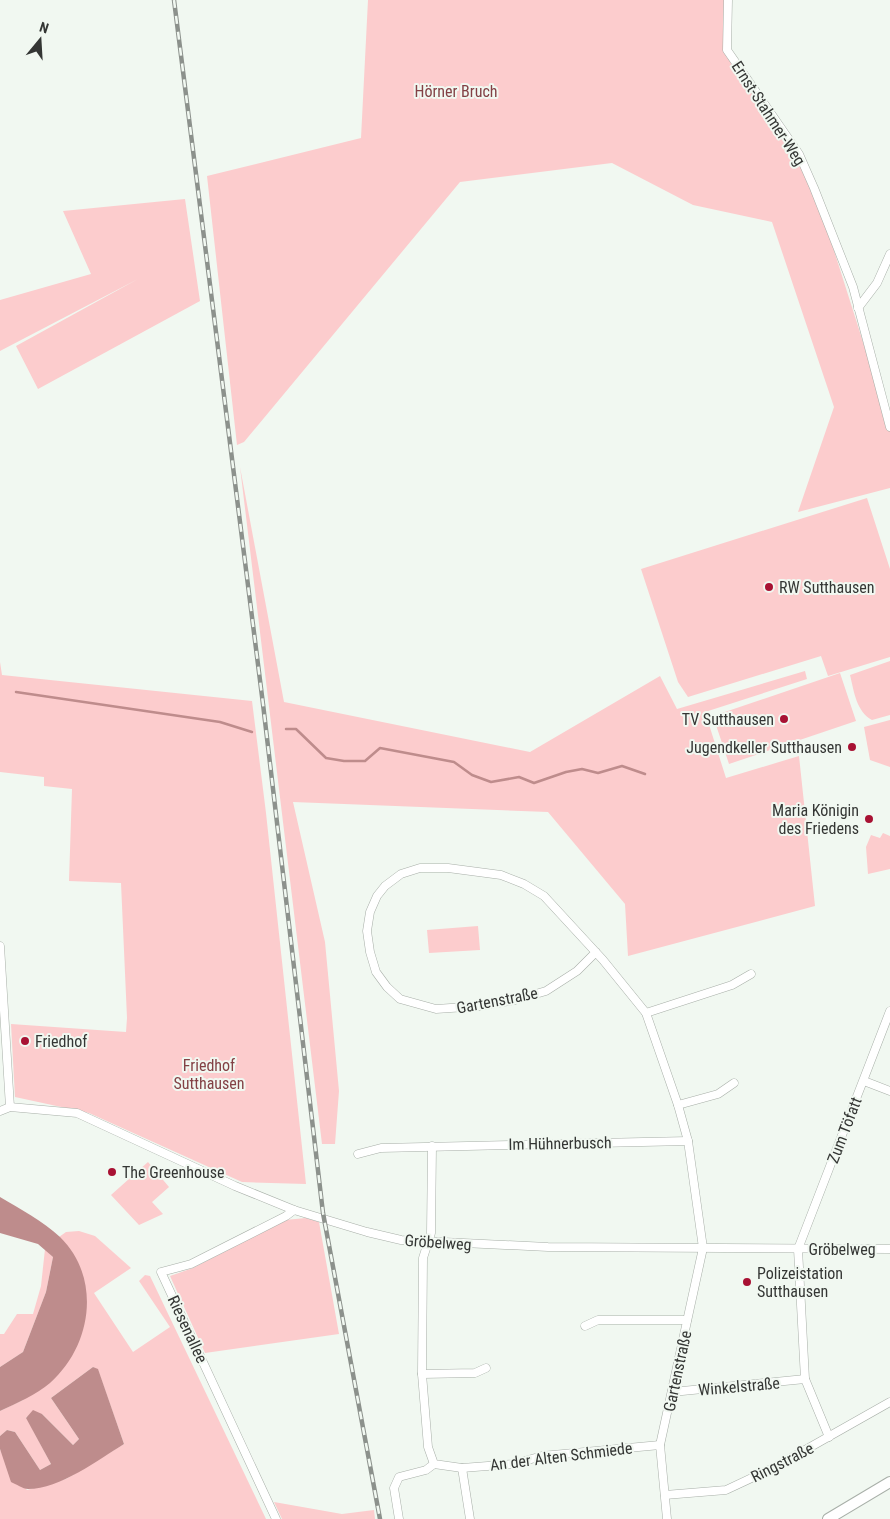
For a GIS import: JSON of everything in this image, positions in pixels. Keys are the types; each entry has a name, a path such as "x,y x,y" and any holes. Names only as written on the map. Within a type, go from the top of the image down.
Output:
{"street":[{"name":"Ernst-Stahmer-Weg","path":"728,0 727,50 799,154 853,287 890,426"},
{"path":"858,308 877,283 890,254"},
{"name":"Gartenstraße","path":"596,952 577,971 546,991 516,1000 480,1006 436,1009 400,1000 387,987 376,972 370,952 367,931 370,912 378,896 385,886 401,874 420,868 474,870 509,878 544,896 596,952 646,1013 678,1105 688,1141 703,1248 660,1444 667,1519"},
{"path":"0,946 10,1107 0,1111"},
{"path":"646,1013 732,985 751,974"},
{"name":"Zum Töfatt","path":"798,1249 890,1011"},
{"path":"864,1081 890,1091"},
{"path":"678,1105 718,1094 734,1083"},
{"name":"Gröbelweg","path":"10,1107 60,1110 94,1119 236,1186 294,1210 385,1237 428,1242 548,1247 890,1249"},
{"name":"Im Hühnerbusch","path":"358,1154 381,1148 688,1141"},
{"path":"399,1519 394,1488 399,1477 426,1470 434,1464 428,1447 422,1374 422,1258 431,1233 432,1146"},
{"name":"Riesenallee","path":"276,1519 161,1272 191,1264 286,1216 294,1210"},
{"path":"798,1249 805,1380 829,1437"},
{"path":"585,1326 598,1320 688,1320"},
{"path":"422,1374 476,1373 486,1368"},
{"name":"Winkelstraße","path":"672,1392 805,1380"},
{"name":"Ringstraße","path":"665,1495 726,1490 775,1466 890,1402"},
{"name":"An der Alten Schmiede","path":"434,1464 462,1468 514,1464 542,1456 660,1444"},
{"path":"462,1468 470,1519"},
{"path":"828,1519 890,1482"}],"green space":[{"name":"Hörner Bruch","path":"368,0 725,0 731,61 804,156 890,427 890,488 798,512 834,407 772,222 693,205 612,163 460,182 244,442 237,445 207,176 361,138"},
{"path":"185,199 200,301 38,389 16,346 138,279 0,351 0,300 91,274 63,211"},
{"path":"240,467 284,702 530,752 660,676 677,709 805,671 807,679 705,712 726,778 799,756 815,906 628,956 625,904 548,812 293,802 325,942 339,1091 335,1144 322,1144"},
{"name":"RW Sutthausen","path":"867,498 890,569 890,657 828,676 821,656 688,697 678,682 641,569"},
{"path":"890,661 890,715 872,720 859,706 850,675"},
{"name":"Friedhof Sutthausen","path":"0,662 2,675 252,701 306,1184 242,1182 89,1113 15,1097 11,1024 126,1032 127,1018 121,883 69,881 72,789 44,786 44,777 0,772"},
{"name":"TV Sutthausen","path":"840,673 856,721 729,764 713,716"},
{"path":"890,720 890,767 870,760 864,727"},
{"path":"883,833 890,836 890,869 868,874 866,847 871,835 880,838"},
{"path":"478,926 480,950 429,953 427,930"},
{"path":"148,1162 169,1187 152,1202 163,1214 139,1225 111,1195"},
{"path":"306,1218 319,1222 339,1334 205,1353 170,1276 193,1268 285,1220"},
{"path":"79,1231 95,1236 131,1268 94,1293 133,1352 170,1327 139,1281 145,1275 150,1276 266,1519 0,1519 0,1449 5,1461 27,1490 66,1479 124,1444 98,1370 93,1367 51,1398 79,1439 73,1445 42,1414 26,1417 51,1464 40,1470 15,1432 7,1430 0,1436 0,1411 23,1400 70,1251 59,1237 66,1232"},
{"path":"45,1249 53,1257 46,1292 23,1352 0,1367 0,1334 4,1334 17,1314 33,1314 41,1286"},
{"path":"274,1502 342,1514 374,1510 375,1519 282,1519"}],"shaded area":[{"path":"0,1197 46,1226 60,1237 73,1254 82,1272 86,1291 86,1311 83,1331 75,1350 64,1368 50,1383 39,1391 0,1411 0,1367 23,1352 46,1292 53,1257 38,1244 0,1233"},
{"path":"93,1367 98,1369 124,1444 91,1465 53,1484 28,1489 11,1482 0,1449 0,1436 7,1430 15,1432 40,1470 51,1464 26,1418 33,1410 42,1414 73,1445 79,1439 51,1398"}],"waterway":[{"path":"16,692 220,722 252,732"},
{"path":"286,729 296,729 326,758 344,761 365,761 380,748 454,762 472,775 491,782 519,777 534,783 566,772 582,769 598,773 622,766 645,774"}],"railway":[{"path":"174,0 263,704 323,1213 380,1519"}],"place":[{"name":"RW Sutthausen","path":"769,587"},
{"name":"TV Sutthausen","path":"784,719"},
{"name":"Jugendkeller Sutthausen","path":"852,747"},
{"name":"Maria Königin des Friedens","path":"869,819"},
{"name":"Friedhof","path":"25,1041"},
{"name":"The Greenhouse","path":"112,1172"},
{"name":"Polizeistation Sutthausen","path":"747,1282"}]}
